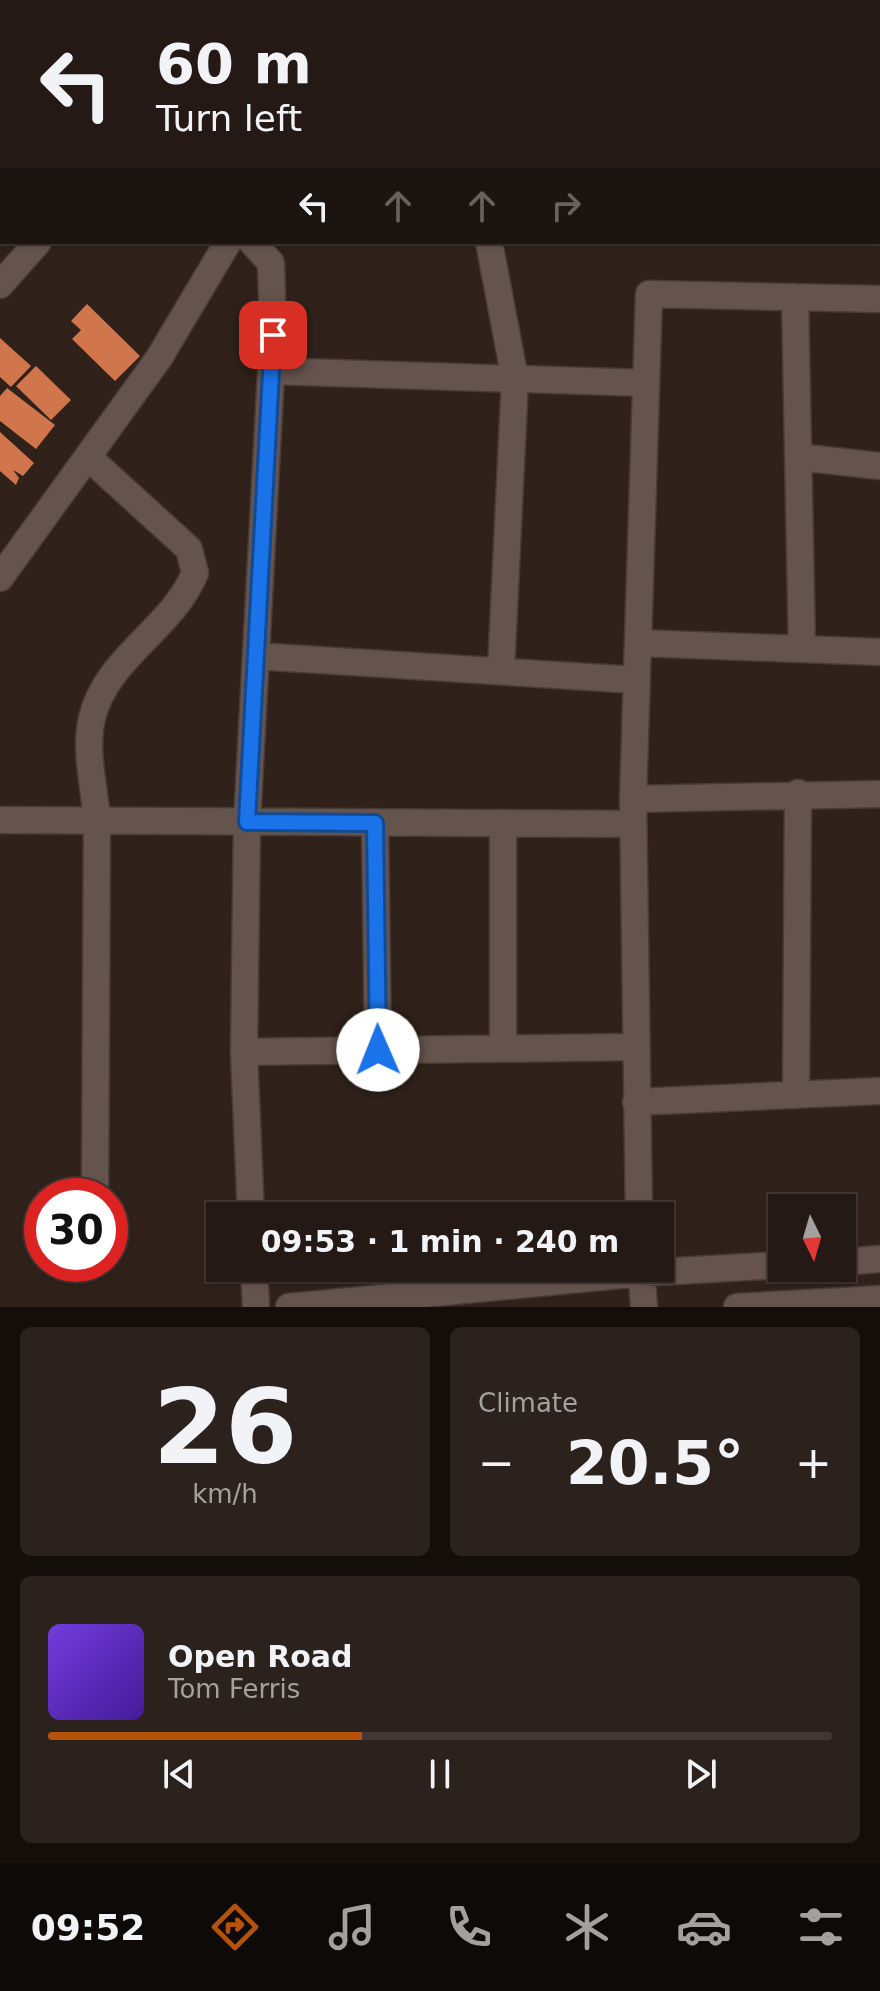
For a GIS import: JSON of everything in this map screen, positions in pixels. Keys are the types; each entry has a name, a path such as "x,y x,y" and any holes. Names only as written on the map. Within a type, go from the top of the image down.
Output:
{"street":[{"path":"0,285 36,244"},
{"path":"0,578 159,358 227,244"},
{"path":"250,1202 244,1052 247,822 271,371 271,263 254,244"},
{"path":"489,244 515,379 501,671"},
{"path":"639,1202 633,811 649,294 880,299"},
{"path":"795,297 802,649"},
{"path":"271,371 646,383"},
{"path":"88,457 189,549 195,573 179,603 99,694 89,743 97,822 95,1178"},
{"path":"798,457 880,466"},
{"path":"638,643 880,652"},
{"path":"256,656 636,680"},
{"path":"0,820 503,823 798,793 880,794"},
{"path":"796,1095 798,793"},
{"path":"375,823 378,1050"},
{"path":"503,823 503,1048"},
{"path":"244,1052 635,1047"},
{"path":"636,1102 880,1091"},
{"path":"856,1261 880,1259"},
{"path":"674,1270 768,1266"},
{"path":"255,1282 256,1307"},
{"path":"289,1307 483,1298 577,1282"},
{"path":"642,1282 644,1307"},
{"path":"737,1307 880,1299"}],"building":[{"path":"87,304 140,356 115,381 72,339 81,330 71,321"},
{"path":"0,338 31,366 11,387 0,377"},
{"path":"36,366 71,400 51,420 16,386"},
{"path":"7,388 55,425 36,449 0,421 0,396"},
{"path":"0,432 34,463 23,476 13,470 19,478 16,485 0,471"}],"route":[{"path":"273,335 247,822 375,823 378,1050"}]}
